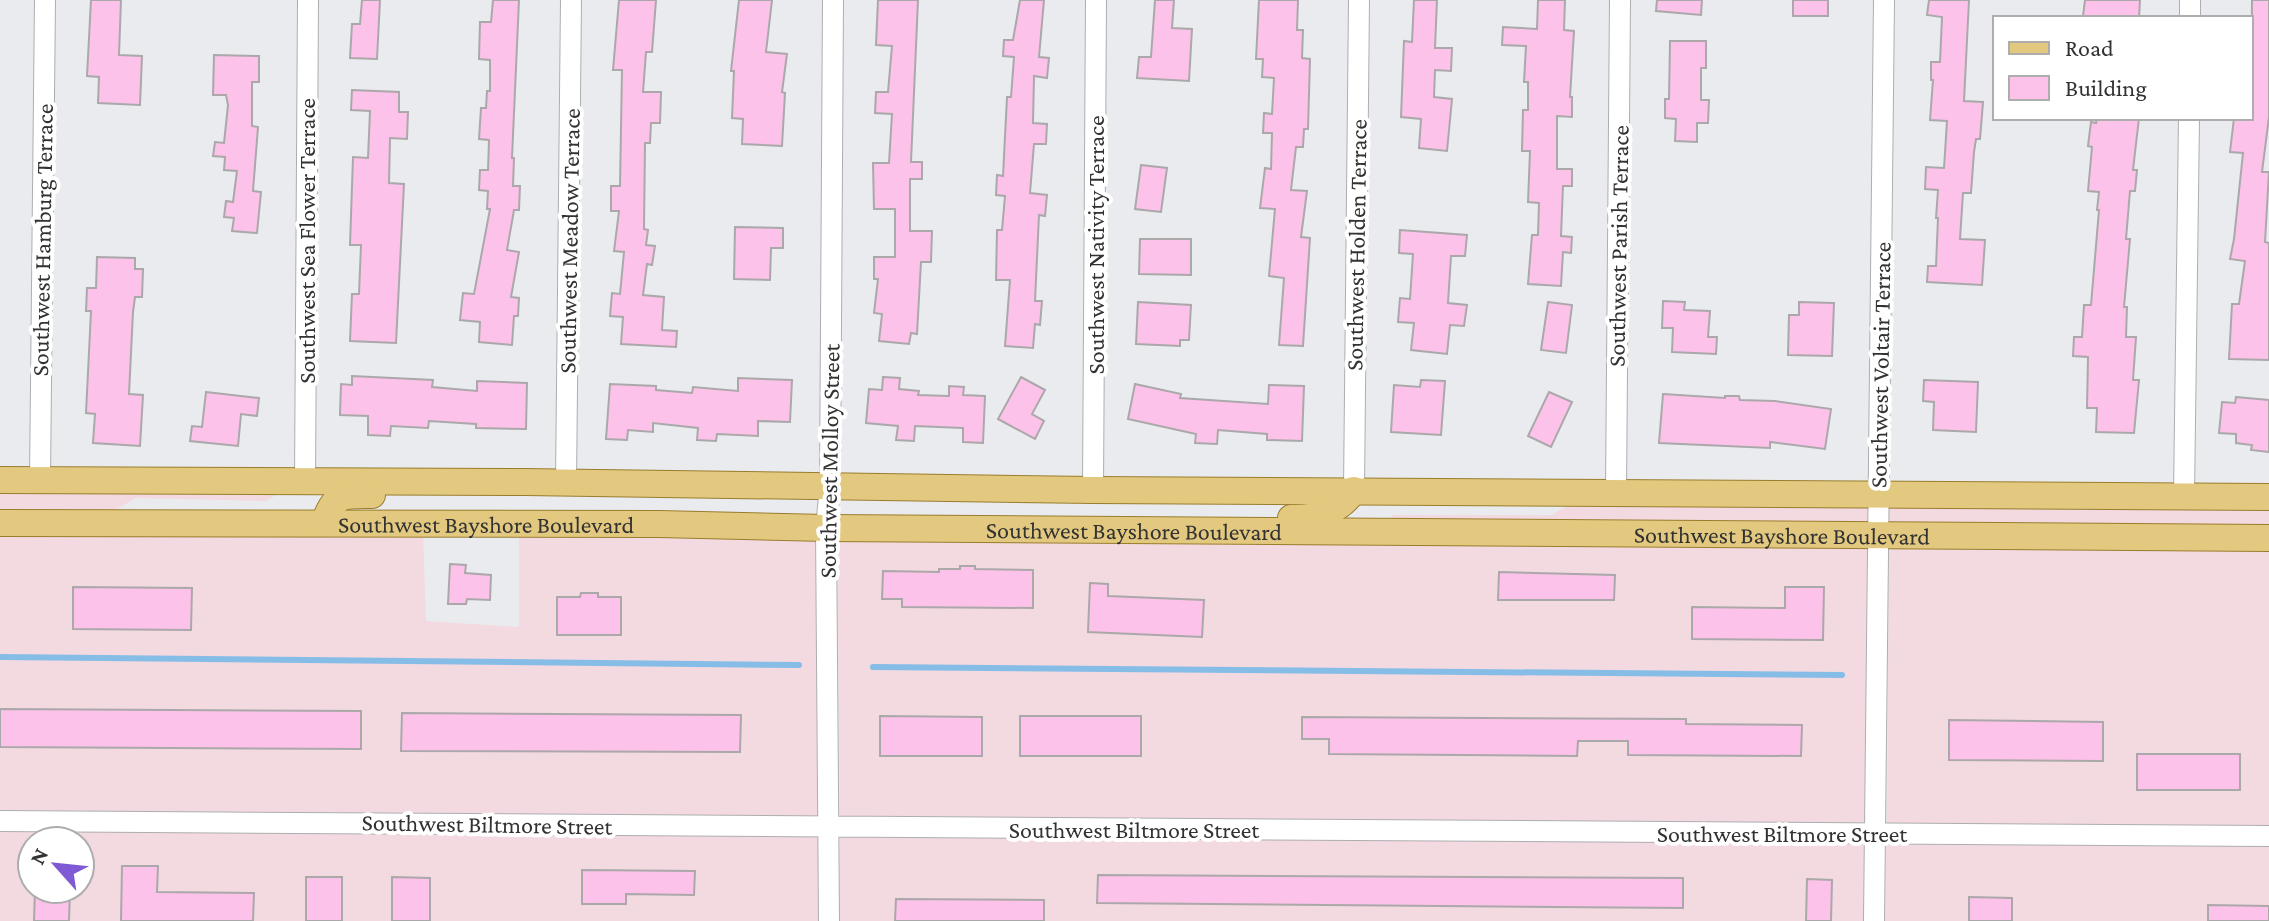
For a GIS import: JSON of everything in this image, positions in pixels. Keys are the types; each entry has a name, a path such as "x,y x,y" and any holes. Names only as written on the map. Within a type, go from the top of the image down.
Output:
{"main road":[{"name":"Southwest Bayshore Boulevard","path":"0,480 2269,497"},
{"path":"114,523 137,508 270,511 292,497 305,481"},
{"path":"324,523 331,504 344,495 495,497 524,482"},
{"path":"1144,529 1162,516 1307,519 1333,510 1347,500 1354,490"},
{"path":"1374,531 1377,514 1389,505 1551,506 1569,491"},
{"name":"Southwest Bayshore Boulevard","path":"0,523 2269,538"}],"street":[{"name":"Southwest Hamburg Terrace","path":"40,480 45,0"},
{"name":"Southwest Sea Flower Terrace","path":"305,481 308,0"},
{"name":"Southwest Meadow Terrace","path":"566,483 571,0"},
{"name":"Southwest Molloy Street","path":"829,921 826,528 830,486 833,0"},
{"name":"Southwest Nativity Terrace","path":"1093,490 1096,0"},
{"name":"Southwest Holden Terrace","path":"1354,490 1359,0"},
{"name":"Southwest Parish Terrace","path":"1616,492 1620,0"},
{"name":"Southwest Voltair Terrace","path":"1874,921 1884,0"},
{"path":"2184,496 2189,120"},
{"name":"Southwest Biltmore Street","path":"0,821 2269,836"}],"shaded area":[{"path":"0,491 279,493 266,501 136,498 110,513 0,513"},
{"path":"1568,505 1868,506 1868,525 1386,520 1394,515 1552,515"},
{"path":"1889,506 2269,507 2269,528 1889,525"},
{"path":"0,532 109,533 112,536 118,533 423,533 426,621 519,627 519,534 815,538 819,817 0,810"},
{"path":"837,538 1868,544 1866,824 840,817"},
{"path":"1889,545 2269,548 2269,826 1887,824"},
{"path":"0,830 16,830 16,905 96,905 96,831 819,837 818,921 0,921"},
{"path":"840,837 1865,843 1864,921 839,921"},
{"path":"1886,844 2269,846 2269,921 1885,921"}],"building":[{"path":"91,0 121,0 119,55 142,56 140,105 98,103 99,77 87,76"},
{"path":"362,0 380,0 377,59 350,58 352,24 360,24"},
{"path":"493,0 519,0 512,158 513,186 520,186 519,210 514,210 507,250 519,252 511,297 519,298 512,345 479,342 480,322 460,320 463,293 474,294 490,209 487,209 488,191 479,190 480,170 488,170 489,140 479,139 481,108 486,108 487,91 490,91 490,60 479,59 480,22 491,22"},
{"path":"619,0 656,0 652,52 646,52 643,92 661,92 660,123 651,123 650,143 645,143 644,229 648,230 646,245 655,246 652,265 647,264 643,295 664,297 662,330 677,331 676,347 621,344 623,317 610,316 612,293 620,294 624,252 614,251 619,211 611,211 611,186 620,186 622,70 613,70"},
{"path":"739,0 772,0 766,52 787,54 782,92 785,93 782,146 742,144 743,119 732,118 734,71 731,71"},
{"path":"878,0 918,0 911,162 922,162 922,179 910,179 910,231 932,231 931,262 921,262 917,334 911,333 909,344 879,341 882,314 874,313 878,279 874,279 874,257 895,257 895,209 874,209 873,163 889,163 892,114 875,113 876,92 888,92 892,46 876,45"},
{"path":"1020,0 1044,0 1039,57 1049,58 1047,78 1034,76 1033,123 1047,124 1046,144 1034,144 1030,193 1047,195 1045,216 1039,215 1035,301 1042,301 1040,325 1035,324 1033,348 1005,346 1010,280 996,280 997,230 1002,230 1005,196 996,195 997,175 1003,176 1007,97 1011,97 1014,57 1003,56 1004,40 1013,40"},
{"path":"1155,0 1174,0 1172,28 1192,29 1189,81 1137,78 1139,57 1151,57"},
{"path":"1259,0 1298,0 1297,30 1303,30 1302,58 1310,59 1308,129 1304,129 1303,147 1296,147 1291,190 1307,191 1301,237 1310,238 1303,346 1279,345 1284,278 1269,276 1275,209 1260,208 1265,168 1271,169 1272,133 1263,133 1264,113 1272,114 1274,78 1262,77 1263,59 1256,59"},
{"path":"1414,0 1437,0 1435,48 1452,48 1451,71 1435,70 1434,97 1452,99 1447,151 1419,148 1421,119 1401,117 1404,41 1412,42"},
{"path":"1538,0 1565,0 1564,30 1574,31 1570,97 1572,117 1557,116 1557,169 1572,169 1572,186 1563,186 1561,236 1572,237 1571,253 1563,252 1561,286 1528,284 1532,235 1538,235 1539,203 1528,202 1530,151 1522,151 1523,110 1528,110 1528,82 1524,82 1526,46 1502,45 1503,27 1537,29"},
{"path":"1657,0 1702,0 1701,15 1656,11"},
{"path":"1793,0 1828,0 1828,16 1793,16"},
{"path":"1929,0 1969,0 1964,101 1983,102 1971,193 1963,193 1960,239 1985,240 1982,285 1927,282 1928,266 1936,266 1938,190 1925,189 1926,167 1944,168 1947,121 1930,120 1931,62 1940,62 1942,17 1927,15"},
{"path":"2085,0 2140,0 2139,16 2083,16"},
{"path":"2252,0 2269,0 2269,117 2262,172 2269,172 2265,242 2269,243 2269,360 2229,359 2232,304 2239,304 2245,261 2230,259 2243,153 2230,152 2234,120 2253,120"},
{"path":"1670,41 1706,41 1706,68 1701,68 1701,100 1709,100 1708,123 1697,123 1697,142 1675,141 1676,119 1665,118 1665,99 1669,99"},
{"path":"214,55 259,56 259,82 252,82 252,126 258,127 253,191 261,192 257,233 232,231 234,218 224,217 226,201 233,202 237,171 224,170 225,157 213,156 215,142 224,143 228,105 226,95 213,95"},
{"path":"352,90 399,92 399,112 408,112 407,139 390,138 389,183 404,184 396,343 350,341 352,294 359,294 361,245 350,245 353,157 368,158 370,111 351,110"},
{"path":"2097,120 2139,120 2133,170 2137,170 2135,191 2130,191 2126,239 2130,239 2124,307 2127,307 2126,337 2136,337 2133,380 2139,380 2134,433 2096,432 2097,408 2087,408 2088,357 2073,356 2074,337 2082,337 2084,305 2091,305 2099,192 2088,191 2092,147 2088,146 2091,122 2096,123"},
{"path":"1141,165 1167,168 1161,212 1135,209"},
{"path":"735,227 783,228 783,248 771,248 770,280 734,279"},
{"path":"1400,230 1467,235 1465,256 1451,256 1448,303 1467,305 1464,326 1450,325 1447,354 1411,350 1414,323 1398,322 1400,298 1410,299 1413,254 1399,253"},
{"path":"1140,239 1191,239 1191,275 1139,274"},
{"path":"97,257 135,258 135,269 143,269 142,297 135,297 133,312 129,394 143,395 140,446 93,443 95,414 86,413 91,311 86,311 87,288 96,288"},
{"path":"1663,301 1685,302 1684,310 1710,311 1708,337 1717,337 1716,354 1672,352 1673,328 1662,328"},
{"path":"1138,302 1191,305 1189,340 1180,340 1180,346 1136,344"},
{"path":"1548,302 1572,305 1566,353 1541,350"},
{"path":"1799,302 1834,303 1832,356 1788,355 1789,315 1799,315"},
{"path":"352,376 433,380 432,387 477,391 477,381 527,383 526,429 476,428 476,424 429,421 428,428 391,426 390,436 368,435 368,416 340,415 341,384 352,385"},
{"path":"883,377 900,378 899,389 919,391 918,395 949,396 949,386 964,387 963,395 985,396 983,443 963,442 963,428 915,426 914,441 896,440 898,426 866,423 869,389 882,390"},
{"path":"1021,377 1045,390 1032,414 1044,421 1035,439 998,419"},
{"path":"738,378 792,380 790,422 758,421 758,436 717,434 716,441 697,440 698,428 653,423 653,432 628,430 627,440 606,439 610,384 656,386 656,390 692,393 693,387 738,391"},
{"path":"1421,380 1445,381 1441,435 1391,432 1394,385 1420,387"},
{"path":"1924,380 1978,382 1976,432 1933,430 1934,402 1923,401"},
{"path":"1135,384 1181,394 1180,398 1268,404 1269,385 1304,386 1302,441 1267,440 1267,434 1218,430 1217,444 1195,443 1196,434 1128,419"},
{"path":"206,392 259,398 257,416 241,414 238,446 190,441 192,426 202,427"},
{"path":"1549,392 1572,402 1551,447 1528,436"},
{"path":"1663,394 1739,396 1740,400 1775,401 1831,409 1825,449 1770,442 1770,448 1659,443"},
{"path":"2236,397 2269,400 2269,452 2251,450 2252,445 2236,443 2236,434 2219,433 2222,402 2235,403"},
{"path":"450,564 466,565 465,573 491,575 490,600 467,599 466,604 448,604"},
{"path":"960,566 1033,570 1033,608 902,607 902,599 882,599 883,571 939,572 939,569 960,569"},
{"path":"1499,572 1615,575 1614,600 1498,600"},
{"path":"1090,583 1108,584 1108,596 1204,600 1202,637 1088,632"},
{"path":"73,587 192,588 191,630 73,629"},
{"path":"1785,587 1824,587 1823,640 1692,639 1692,607 1785,608"},
{"path":"581,593 621,597 621,635 557,635 557,597 580,597"},
{"path":"0,709 361,711 361,749 0,747"},
{"path":"402,713 741,715 740,752 401,751"},
{"path":"880,716 982,717 982,756 880,756"},
{"path":"1020,716 1141,716 1141,756 1020,756"},
{"path":"1302,717 1686,719 1686,724 1802,725 1801,756 1628,755 1628,741 1578,741 1577,756 1329,754 1329,739 1302,739"},
{"path":"1949,720 2103,722 2103,761 1949,760"},
{"path":"2137,754 2240,754 2240,790 2137,790"},
{"path":"122,866 158,866 157,892 254,893 253,921 121,921"},
{"path":"582,870 695,871 694,895 626,894 626,904 582,904"},
{"path":"1098,875 1683,878 1683,908 1097,903"},
{"path":"306,877 342,877 342,921 306,921"},
{"path":"392,877 430,878 430,921 392,921"},
{"path":"1807,879 1832,880 1831,921 1806,921"},
{"path":"1969,897 2012,898 2012,921 1969,921"},
{"path":"896,899 1044,900 1044,921 895,921"},
{"path":"34,905 70,905 69,921 34,921"},
{"path":"2208,905 2269,906 2269,921 2208,921"}],"waterway":[{"path":"0,657 799,665"},
{"path":"873,667 1842,675"}]}
